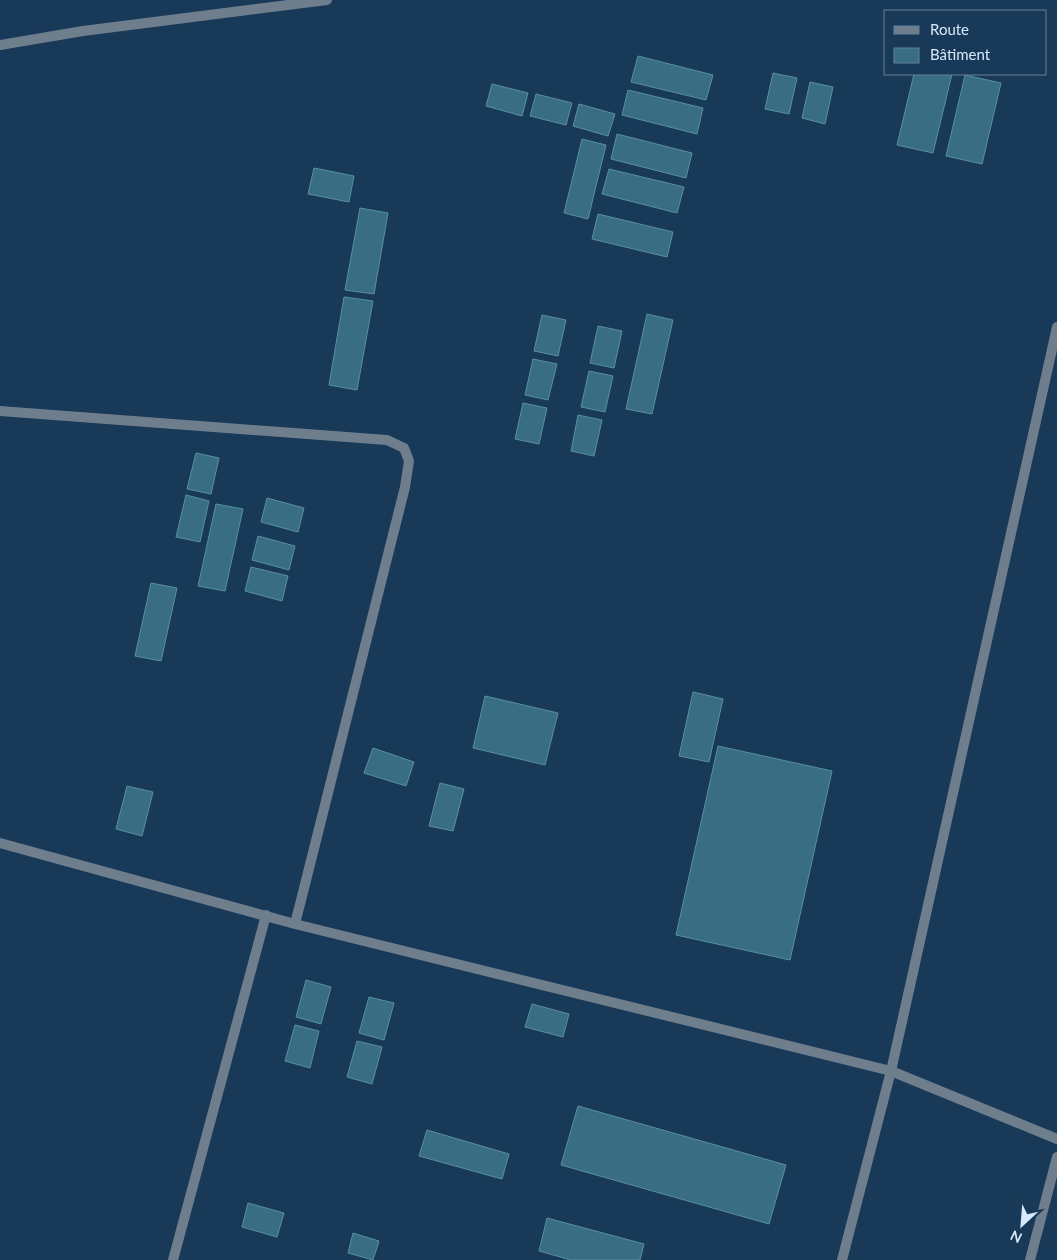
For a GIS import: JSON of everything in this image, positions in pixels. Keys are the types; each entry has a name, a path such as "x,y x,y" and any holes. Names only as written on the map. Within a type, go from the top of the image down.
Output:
{"street":[{"path":"0,45 83,31 327,0"},
{"path":"842,1260 891,1071 1057,327"},
{"path":"0,411 387,440 404,448 408,461 405,487 295,924"},
{"path":"0,843 295,924 891,1071 1057,1139"},
{"path":"173,1260 266,915"},
{"path":"1030,1260 1057,1157"}],"building":[{"path":"638,56 713,75 706,100 631,82"},
{"path":"773,73 797,78 789,114 765,109"},
{"path":"914,75 952,75 933,153 897,145"},
{"path":"965,75 1001,83 982,164 946,156"},
{"path":"810,82 833,87 825,124 802,118"},
{"path":"492,84 528,93 522,116 486,106"},
{"path":"628,90 703,108 697,134 622,115"},
{"path":"536,94 572,103 566,125 530,116"},
{"path":"579,104 615,114 608,136 573,126"},
{"path":"617,134 692,153 686,178 611,159"},
{"path":"582,139 606,145 588,219 564,213"},
{"path":"314,168 354,176 349,202 308,194"},
{"path":"609,169 684,187 677,213 602,194"},
{"path":"360,208 388,213 374,294 345,290"},
{"path":"598,214 673,232 667,257 592,239"},
{"path":"344,297 373,301 357,390 329,385"},
{"path":"647,314 673,320 652,414 626,409"},
{"path":"542,315 566,320 558,356 534,351"},
{"path":"598,326 622,331 614,368 590,363"},
{"path":"533,359 557,364 548,400 525,395"},
{"path":"589,371 613,376 605,412 581,407"},
{"path":"523,403 547,408 539,444 515,439"},
{"path":"578,415 602,420 594,456 571,451"},
{"path":"196,453 219,458 211,494 187,489"},
{"path":"186,495 209,501 200,542 176,537"},
{"path":"267,498 304,508 298,532 261,522"},
{"path":"216,504 243,509 225,591 198,586"},
{"path":"258,536 295,546 289,570 252,560"},
{"path":"251,567 288,576 282,601 245,591"},
{"path":"151,583 177,588 161,661 135,656"},
{"path":"693,692 723,699 709,762 679,756"},
{"path":"485,696 558,713 545,765 473,748"},
{"path":"718,746 832,771 790,960 676,935"},
{"path":"373,748 414,762 406,786 364,773"},
{"path":"440,783 464,789 453,831 429,826"},
{"path":"127,786 153,792 142,836 116,829"},
{"path":"306,980 331,987 321,1024 296,1017"},
{"path":"369,997 394,1003 384,1040 359,1033"},
{"path":"532,1004 569,1014 563,1037 525,1027"},
{"path":"295,1025 319,1031 310,1068 285,1061"},
{"path":"357,1041 382,1047 372,1084 347,1077"},
{"path":"578,1106 786,1165 769,1224 561,1165"},
{"path":"427,1130 509,1154 502,1179 419,1156"},
{"path":"248,1203 284,1213 277,1237 242,1227"},
{"path":"547,1218 644,1244 640,1260 571,1260 539,1251"},
{"path":"353,1233 379,1241 373,1260 348,1253"}]}
